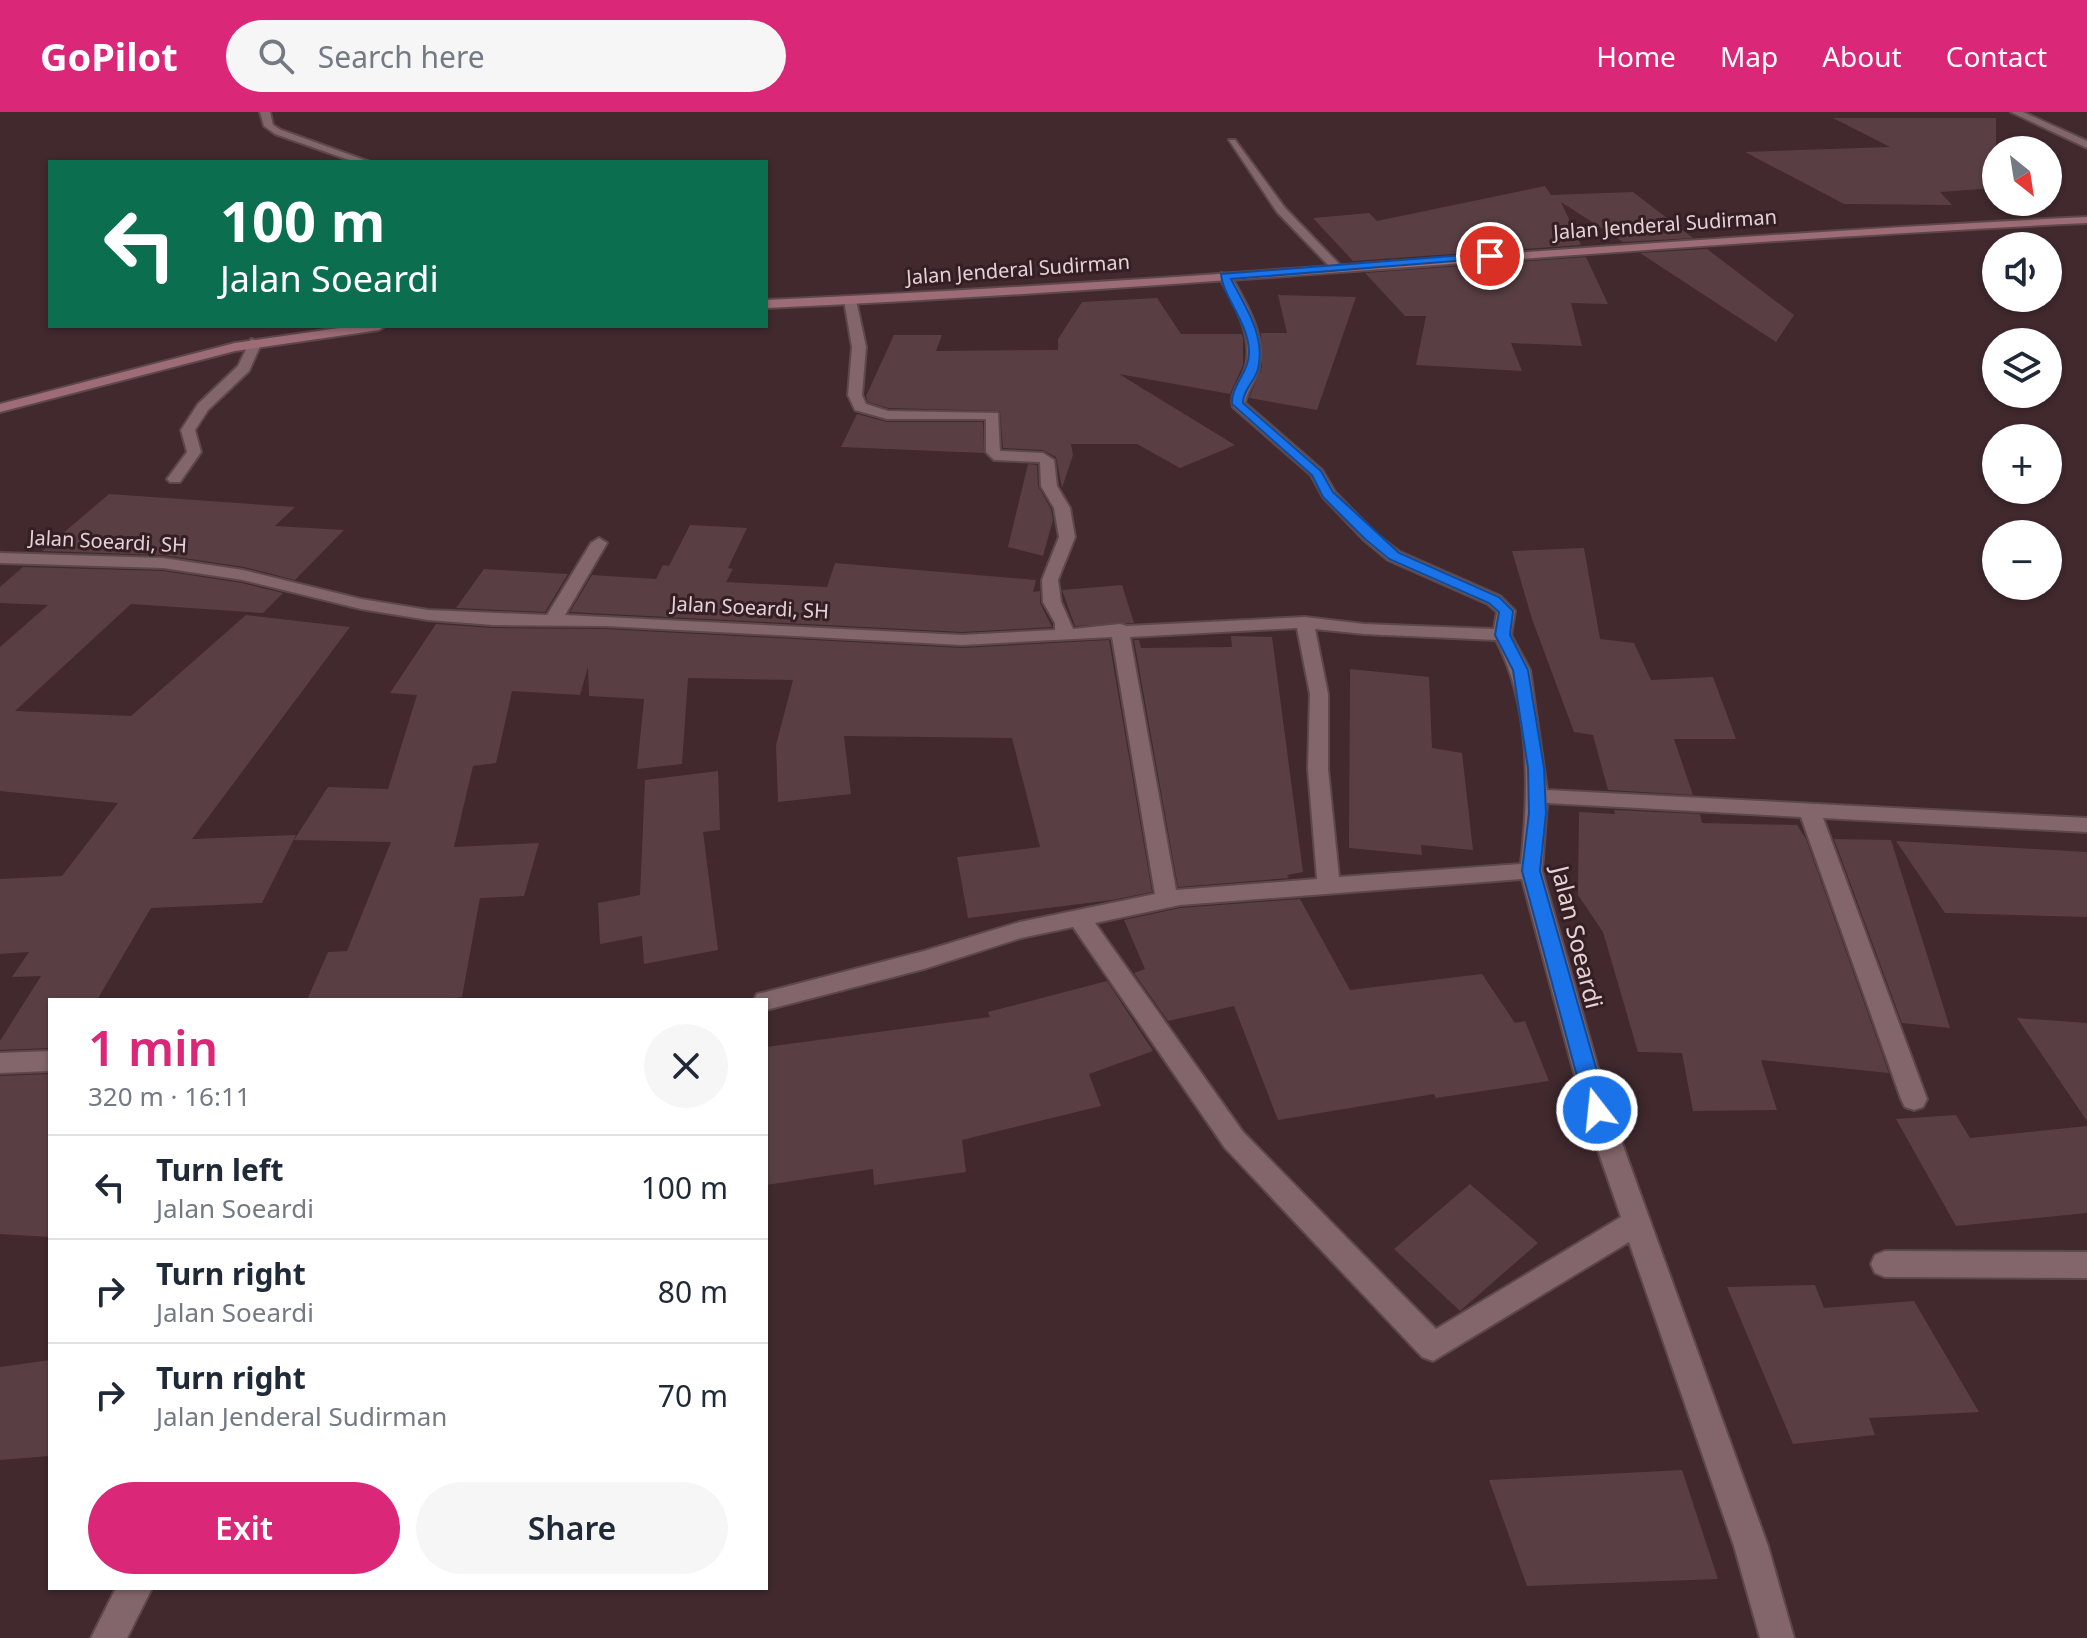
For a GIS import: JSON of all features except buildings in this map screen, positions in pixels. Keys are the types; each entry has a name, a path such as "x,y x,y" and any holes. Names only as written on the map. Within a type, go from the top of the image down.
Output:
{"main road":[{"name":"Jalan Jenderal Sudirman","path":"768,304 1225,276 1642,245 2087,220"},
{"path":"18,403 256,342 364,328"}],"street":[{"path":"265,112 269,126 278,132 359,160"},
{"path":"2016,112 2087,145"},
{"path":"1232,142 1281,210 1336,267"},
{"name":"Jalan Soeardi","path":"1225,276 1247,319 1254,350 1252,371 1237,397 1238,404 1317,473 1328,494 1370,537 1394,556 1503,605 1506,611 1502,635 1521,670 1537,796 1531,871 1597,1110 1751,1546 1777,1638"},
{"path":"850,300 859,347 855,395 860,407 887,415 993,416 993,452 999,457 1043,457 1047,460 1049,486 1062,508 1067,537 1050,580 1052,602 1064,623 1064,633"},
{"path":"175,479 194,452 188,430 203,407 244,368 256,342"},
{"path":"0,409 18,403"},
{"path":"553,620 599,543"},
{"name":"Jalan Soeardi, SH","path":"0,558 163,563 243,575 361,604 428,615 493,620 553,620 962,640 1120,629 1305,622 1364,629 1502,635"},
{"path":"1305,622 1319,694 1318,769 1329,888"},
{"path":"1120,629 1167,900"},
{"path":"1537,796 2087,825"},
{"path":"1809,809 1914,1099"},
{"path":"768,1000 924,960 1020,930 1167,900 1531,871"},
{"path":"1079,918 1234,1140 1433,1347 1635,1223"},
{"path":"0,1063 48,1061"},
{"path":"1885,1264 2087,1265"},
{"path":"108,1638 134,1590"}],"route":[{"path":"1490,256 1225,276 1247,319 1254,350 1252,371 1237,397 1238,404 1249,416 1317,473 1328,494 1370,537 1394,556 1503,605 1506,611 1502,635 1521,670 1536,768 1537,813 1531,871 1597,1110"}]}
